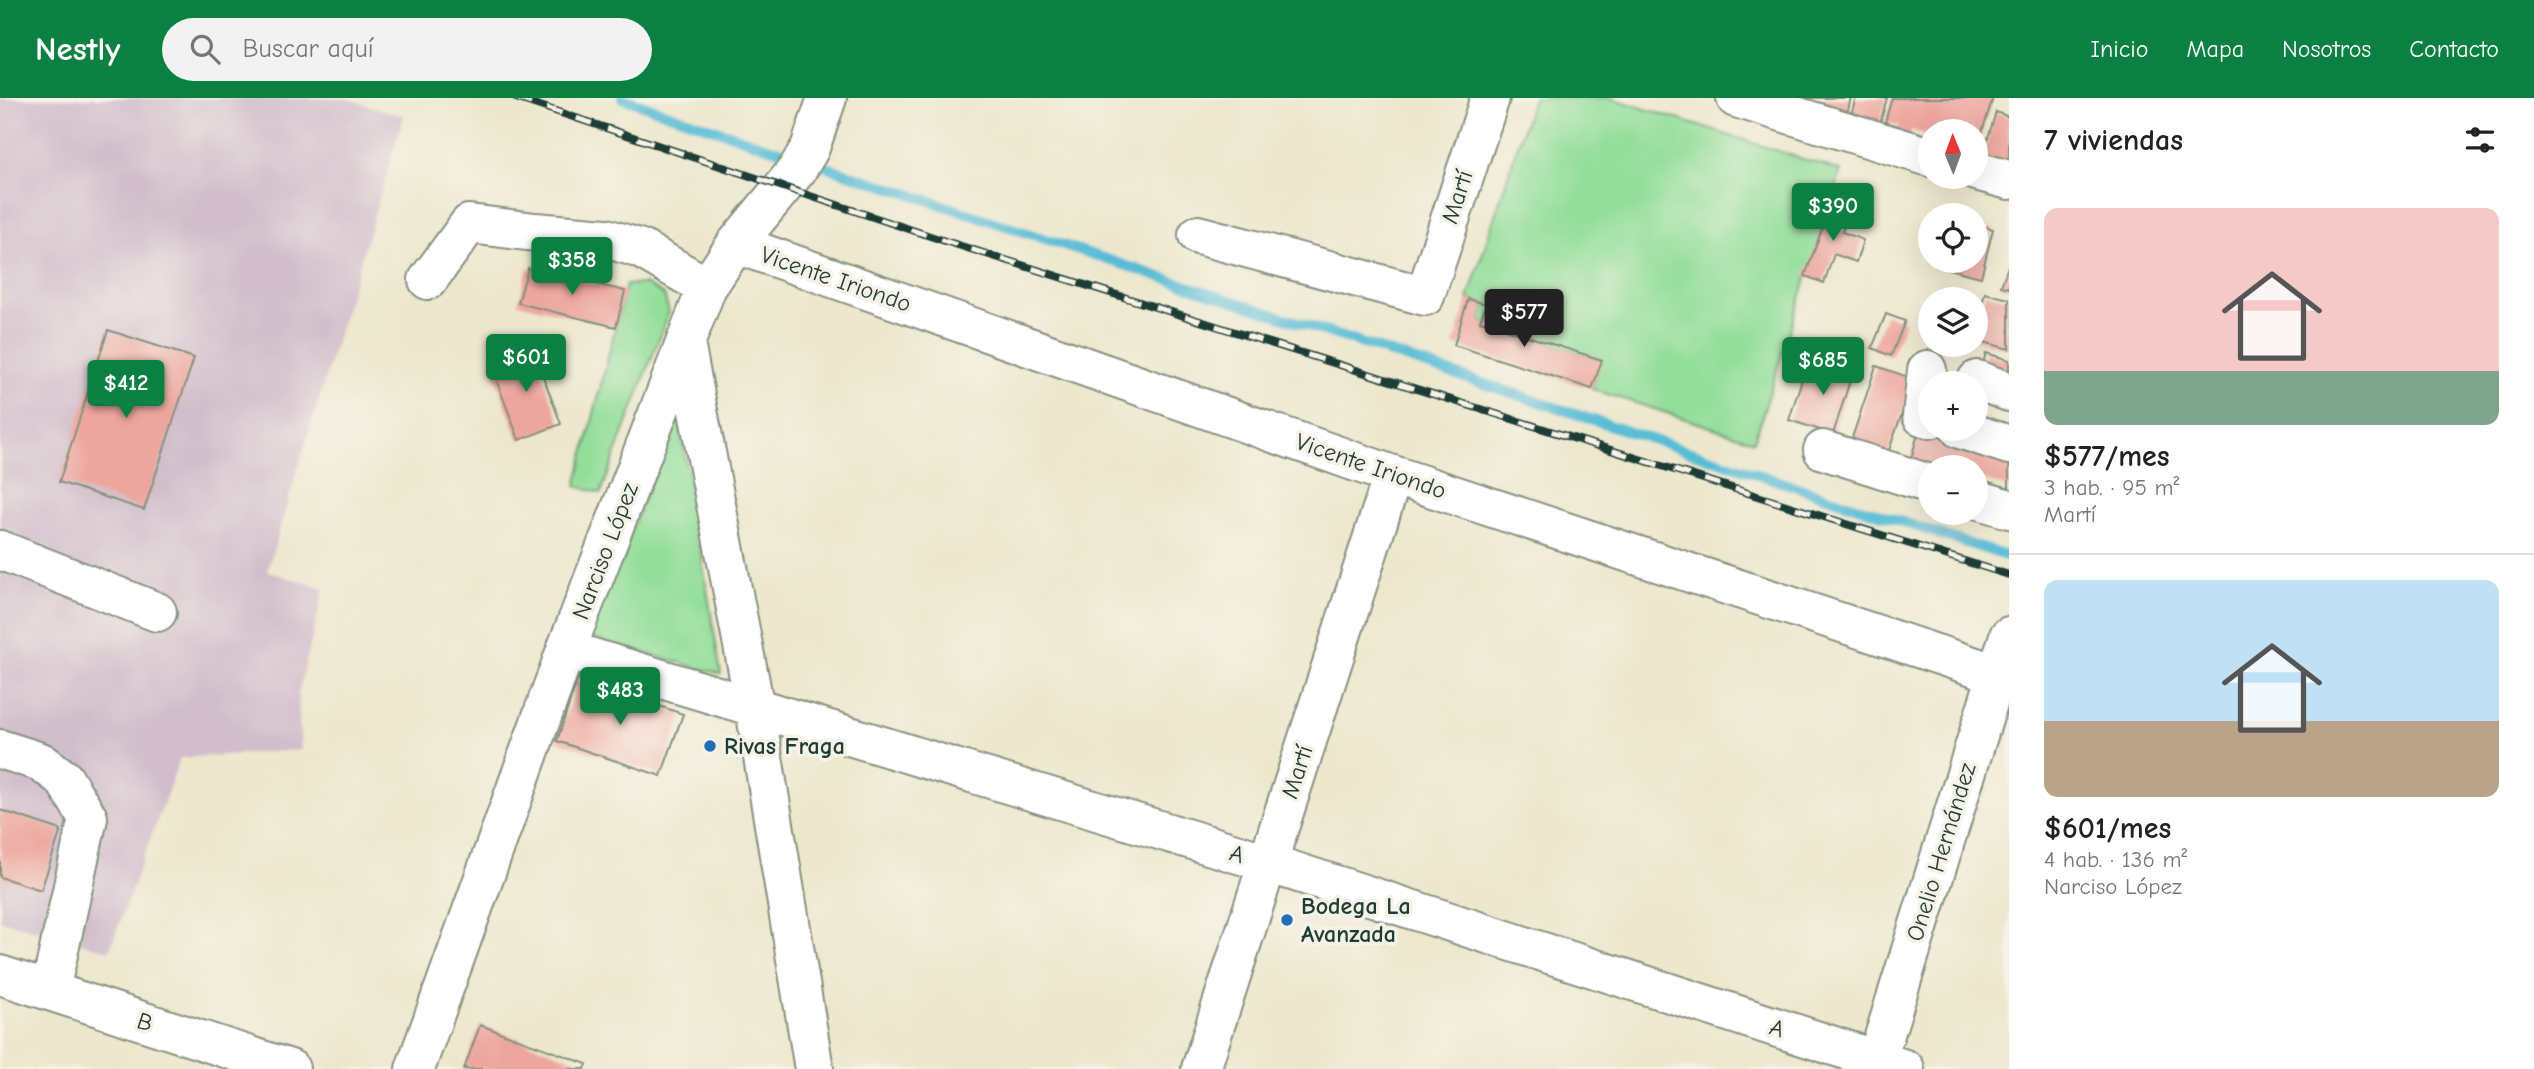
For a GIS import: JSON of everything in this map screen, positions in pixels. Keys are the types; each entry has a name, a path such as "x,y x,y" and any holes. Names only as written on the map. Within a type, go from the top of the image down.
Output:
{"street":[{"name":"Narciso López","path":"415,1069 566,650 707,287 736,244 803,159 827,98"},
{"name":"Martí","path":"1198,235 1425,296 1490,98"},
{"path":"1736,98 1918,153"},
{"path":"1988,174 2009,180"},
{"path":"428,280 469,223 606,238 641,249 707,287"},
{"name":"Vicente Iriondo","path":"736,244 1393,475 2003,676"},
{"path":"685,343 755,708 814,1069"},
{"path":"1988,433 2007,436"},
{"path":"1823,450 1918,481"},
{"name":"Martí","path":"1200,1069 1393,475"},
{"path":"1988,503 2009,509"},
{"path":"0,550 157,612"},
{"name":"Onelio Hernández","path":"1886,1066 2003,676 2009,636"},
{"name":"A","path":"566,650 1268,863 1886,1066"},
{"path":"0,749 41,762 64,779 88,818 50,991"},
{"name":"B","path":"0,975 290,1069"}],"shaded area":[{"path":"0,98 344,98 404,116 267,571 324,589 298,694 301,750 180,758 109,951 0,920"}],"green space":[{"path":"1533,98 1611,98 1841,171 1754,441 1592,389 1601,360 1480,321 1486,304 1468,299"},
{"path":"645,284 664,295 669,312 601,493 576,486 626,285"},
{"path":"678,415 721,674 588,637"}],"building":[{"path":"1785,98 1851,98 1846,117"},
{"path":"1856,98 1887,98 1880,123 1851,114"},
{"path":"1892,98 1993,98 1986,119 1918,119 1918,132 1911,130 1909,137 1896,133 1899,126 1885,122"},
{"path":"1996,112 2009,117 2009,165 1988,159 1988,138"},
{"path":"1833,199 1851,206 1842,232 1863,240 1856,262 1834,254 1824,283 1805,276"},
{"path":"1988,228 1993,229 1988,249"},
{"path":"2009,264 2009,288 2001,286"},
{"path":"528,268 625,291 616,327 518,303"},
{"path":"1965,273 1982,273 1981,277"},
{"path":"1988,294 2009,299 2009,349 1988,343"},
{"path":"1468,299 1486,304 1480,321 1602,360 1592,389 1454,345"},
{"path":"1886,314 1905,321 1891,356 1872,348"},
{"path":"108,330 194,358 144,510 59,482"},
{"path":"532,347 561,424 519,440 490,363"},
{"path":"1988,354 2009,360 2009,383 1988,376 1988,371 1981,371"},
{"path":"1830,357 1855,365 1833,434 1789,420 1803,376 1821,382"},
{"path":"1876,366 1914,379 1888,453 1851,441"},
{"path":"1918,433 1918,441 1971,441 2009,452 2009,488 1988,482 1988,455 1918,455 1918,461 1911,459"},
{"path":"578,678 683,714 661,776 557,741"},
{"path":"0,810 61,830 41,890 0,877"},
{"path":"480,1025 587,1064 585,1069 464,1069"}],"waterway":[{"path":"622,98 794,156"},
{"path":"812,162 2009,557"}],"railway":[{"path":"516,98 945,241 2009,575"}],"place":[{"name":"Rivas Fraga","path":"710,746"},
{"name":"Bodega La Avanzada","path":"1287,920"}]}
